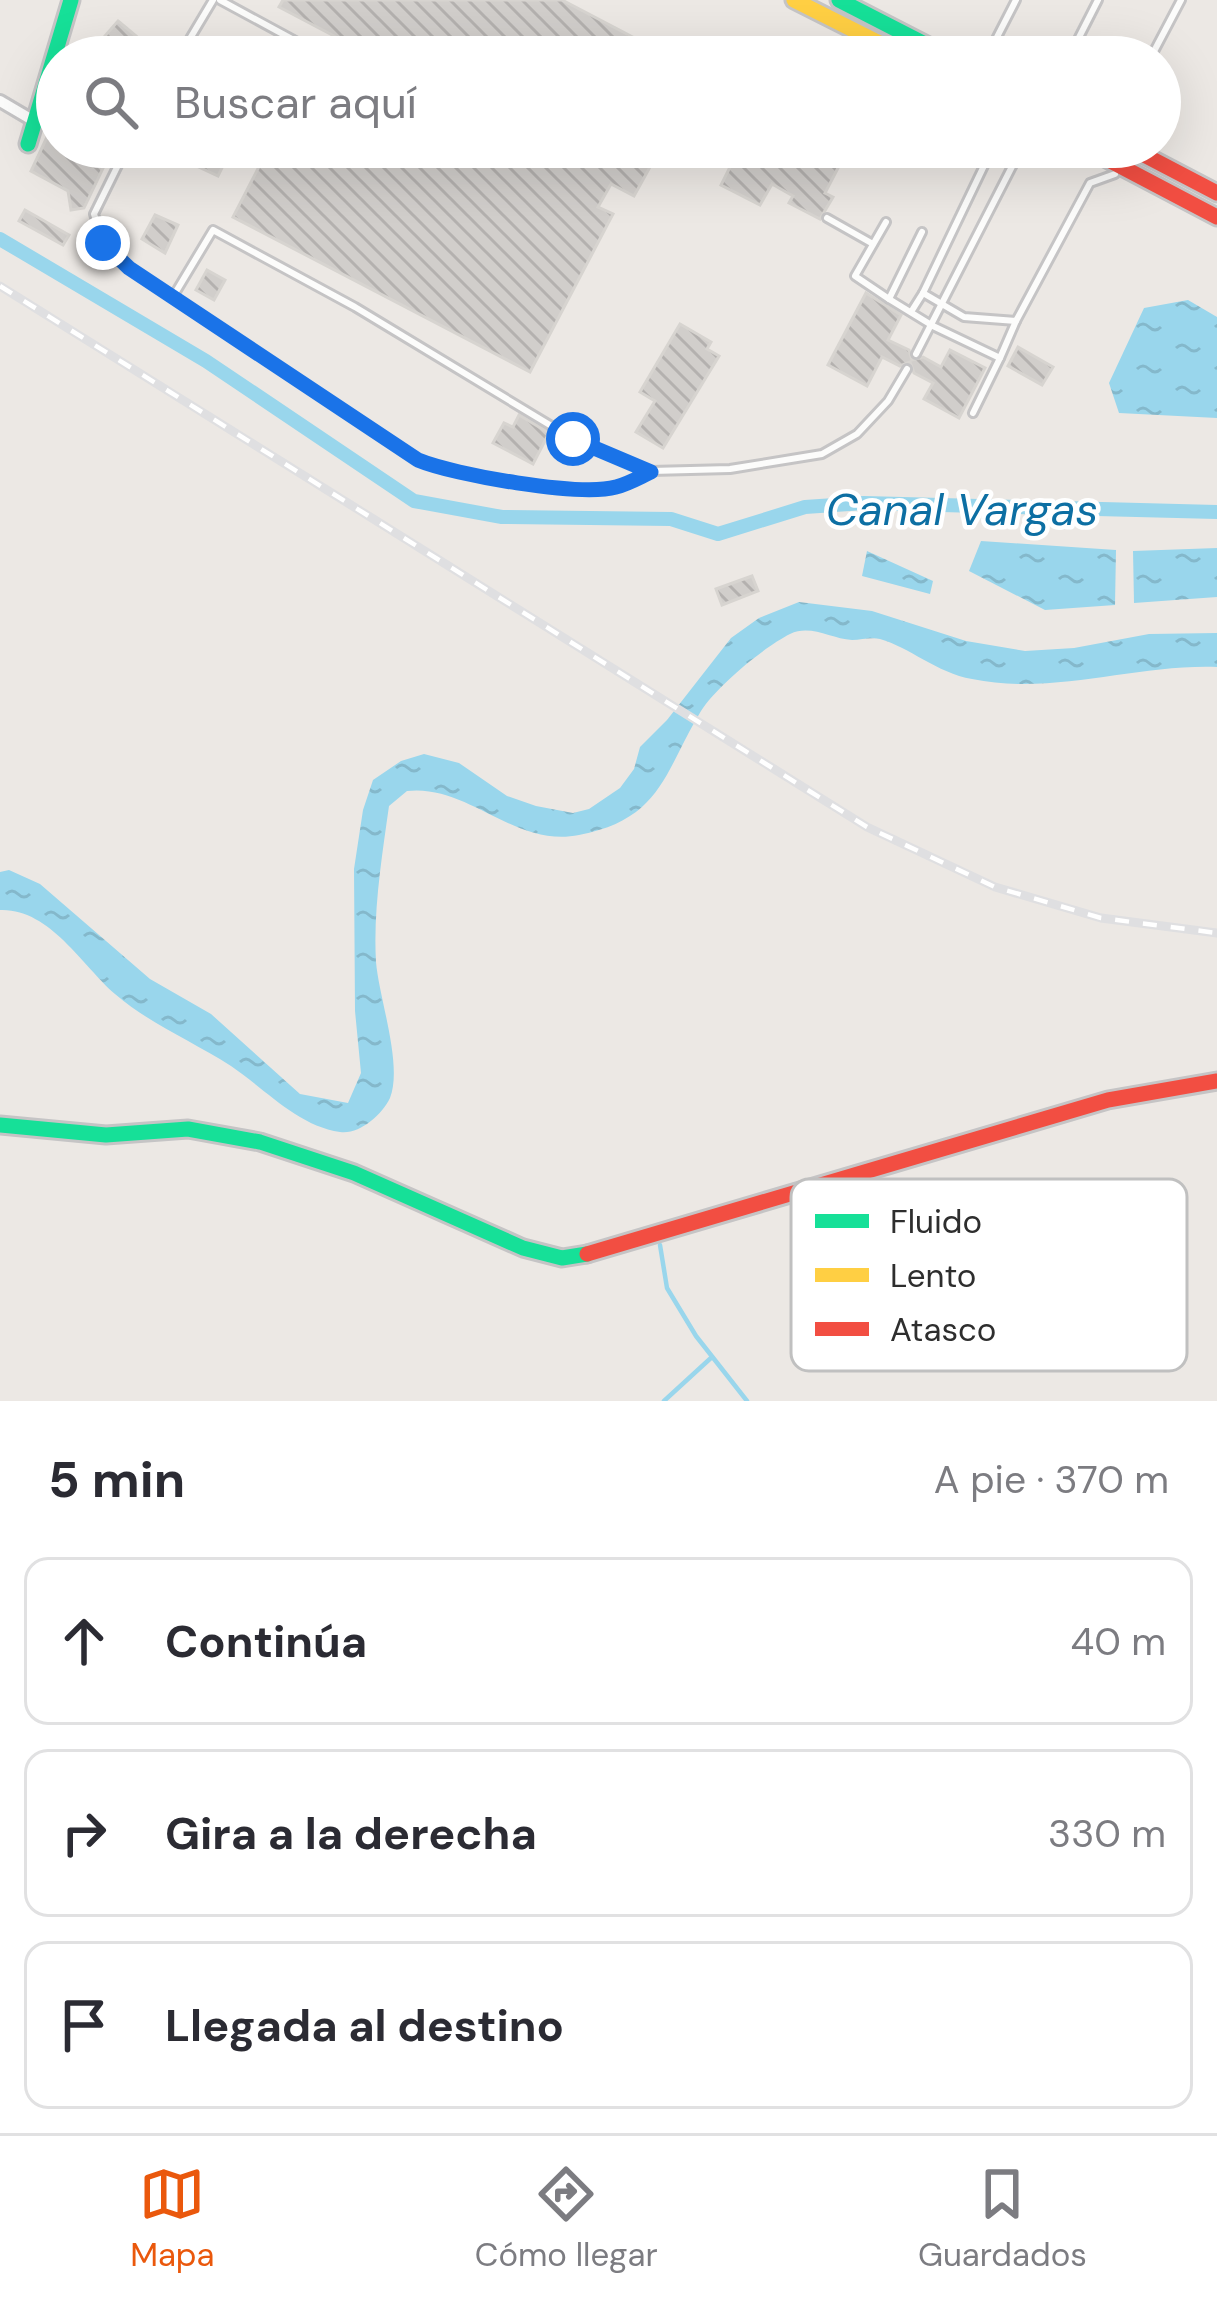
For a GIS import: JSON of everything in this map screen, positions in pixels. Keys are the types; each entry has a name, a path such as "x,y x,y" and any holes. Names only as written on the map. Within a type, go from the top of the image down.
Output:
{"main road":[{"path":"60,36 71,0"},
{"path":"794,0 865,36"},
{"path":"838,0 909,36"},
{"path":"28,144 36,114"},
{"path":"1125,168 1217,217"},
{"path":"1170,168 1217,193"},
{"path":"845,1179 1108,1100 1217,1081"},
{"path":"0,1125 106,1135 188,1129 260,1142 354,1173 523,1248 562,1258 606,1251 791,1195"}],"street":[{"path":"0,101 34,121"}],"lane":[{"path":"193,36 217,0 285,36"},
{"path":"998,36 1016,0"},
{"path":"1080,36 1098,0"},
{"path":"1162,36 1181,0"},
{"path":"117,168 94,214 103,243 129,268 418,460 441,470 521,484 613,489 651,472 730,469 822,454 856,434 888,401 908,369"},
{"path":"911,312 983,168"},
{"path":"916,354 944,308 1011,168"},
{"path":"973,413 1090,183 1111,174 1144,178"},
{"path":"826,218 873,244"},
{"path":"886,222 856,276 933,326 1000,358"},
{"path":"174,295 213,230 355,307 573,439 651,472"},
{"path":"889,299 922,232"},
{"path":"922,293 964,317 1016,321"},
{"path":"949,333 964,317"}],"water":[{"path":"1188,300 1217,317 1217,418 1119,413 1109,383 1144,308"},
{"path":"981,541 1116,550 1115,605 1045,610 969,571"},
{"path":"1217,548 1217,597 1134,603 1133,551"},
{"path":"867,551 933,581 930,594 862,576"},
{"path":"799,602 872,611 966,641 1025,651 1074,648 1149,634 1217,633 1217,667 1003,683 959,676 880,639 852,640 798,631 767,648 718,690 657,790 644,805 607,828 555,837 533,833 451,797 407,791 389,806 376,923 376,962 392,1050 393,1084 390,1098 376,1117 347,1132 296,1115 231,1066 128,1005 49,928 18,912 0,910 0,872 9,870 40,884 150,979 211,1014 300,1094 348,1103 361,1073 355,1011 354,869 373,780 401,761 424,754 459,763 507,796 536,806 573,813 589,809 620,788 634,769 640,747 731,638 759,618"}],"building":[{"path":"283,0 562,0 631,36 334,36 279,7"},
{"path":"118,21 136,36 105,36"},
{"path":"36,160 36,168 103,168 84,208 71,210 68,191 31,171"},
{"path":"258,168 649,168 634,196 611,184 598,207 613,214 530,372 233,217"},
{"path":"730,168 838,168 825,193 833,197 820,219 789,203 793,196 772,184 760,205 721,185"},
{"path":"25,210 69,235 63,245 19,221"},
{"path":"155,215 178,225 165,253 142,239"},
{"path":"207,270 225,280 214,300 196,290"},
{"path":"866,293 901,315 888,340 909,350 912,360 923,357 941,367 950,350 985,368 959,418 924,399 933,383 914,373 910,362 900,366 882,357 867,386 828,365"},
{"path":"680,324 711,342 707,349 719,356 663,448 636,432 655,401 640,392"},
{"path":"1018,347 1053,367 1042,385 1008,366"},
{"path":"519,415 549,433 533,464 493,443 504,423 513,427"},
{"path":"752,576 758,591 722,605 716,589"}],"waterway":[{"name":"Canal Vargas","path":"0,239 206,361 414,501 502,517 671,519 718,534 805,507 864,503 1217,512"},
{"path":"660,1245 667,1288 696,1336 747,1401"},
{"path":"664,1401 712,1357"}],"railway":[{"path":"0,286 867,827 995,887 1101,918 1217,933"}],"traffic: fast":[{"path":"60,36 71,0"},
{"path":"839,0 909,36"},
{"path":"28,144 36,117"},
{"path":"0,1125 106,1135 188,1129 260,1142 354,1173 523,1248 562,1258 587,1254"}],"traffic: slow":[{"path":"794,0 865,36"}],"traffic: jam":[{"path":"1124,168 1217,217"},
{"path":"1169,168 1217,193"},
{"path":"841,1179 1108,1100 1217,1081"},
{"path":"587,1254 791,1194"}],"route":[{"path":"103,243 129,268 418,460 441,470 521,484 613,489 651,472 573,439"}]}
